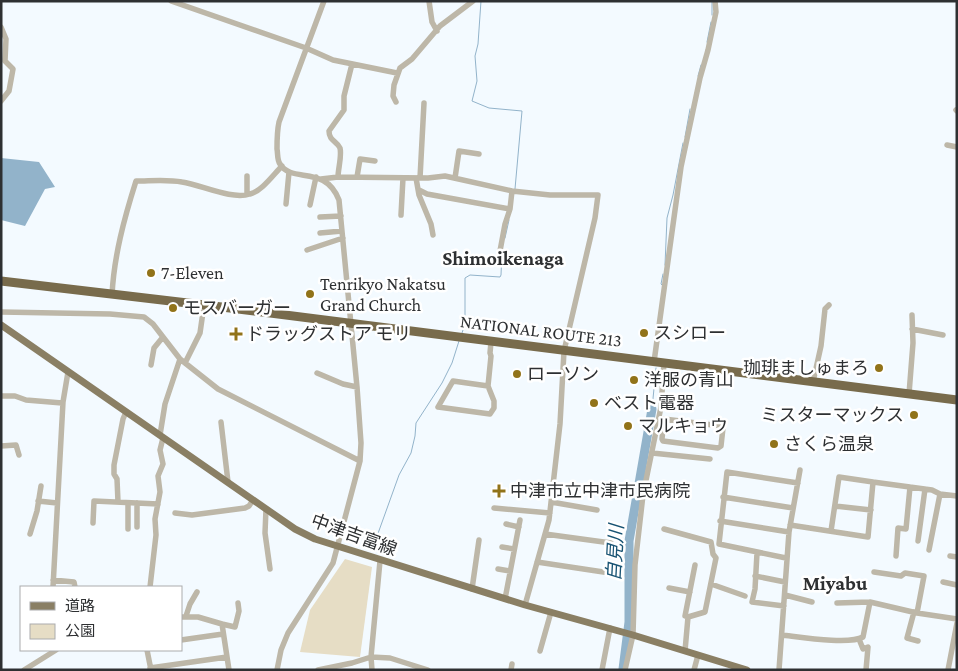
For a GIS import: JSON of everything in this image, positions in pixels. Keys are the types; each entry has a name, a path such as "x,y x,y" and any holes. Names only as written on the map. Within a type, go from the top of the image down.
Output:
{"highway":[{"name":"NATIONAL ROUTE 213","path":"1,281 957,400"}],"main road":[{"name":"中津吉富線","path":"1,325 306,535 338,548 380,561 746,670"}],"street":[{"path":"171,1 182,3 306,48 333,60 397,74"},
{"path":"324,1 277,129 278,158 282,166 289,172 318,178 418,178 445,176 512,191 550,195 598,195 595,218 564,351 560,424 550,513 525,605"},
{"path":"429,1 432,22 437,31"},
{"path":"396,102 393,91 400,68 426,45 440,26 473,1"},
{"path":"661,419 721,426 723,428 721,446 718,448 663,441 662,439 661,419 659,363 681,167 716,12 715,1"},
{"path":"1,27 6,39 5,61 13,69 10,88 4,92 1,101"},
{"path":"338,177 340,150 338,145 331,139 329,132 344,110 344,96 352,64"},
{"path":"424,104 418,178 419,190 433,235"},
{"path":"948,145 957,147"},
{"path":"455,178 459,151 479,154"},
{"path":"357,177 360,159 375,161"},
{"path":"112,295 114,266 123,224 136,182 181,181 234,195 251,194 260,188 282,166"},
{"path":"286,204 289,172"},
{"path":"247,176 247,194"},
{"path":"310,205 318,178"},
{"path":"277,670 282,646 288,633 329,571 338,548 360,461 357,386 341,216 335,192 318,178"},
{"path":"401,215 403,178"},
{"path":"419,190 427,194 510,210"},
{"path":"500,250 510,210 512,191"},
{"path":"320,217 341,216"},
{"path":"320,233 342,231"},
{"path":"307,250 343,238"},
{"path":"185,363 200,333 204,305"},
{"path":"813,382 821,346 825,309 829,305"},
{"path":"1,312 141,317 150,321 180,359 222,392 360,461"},
{"path":"909,394 913,343 912,315"},
{"path":"912,328 943,335"},
{"path":"151,365 154,348 163,337"},
{"path":"488,386 453,381 438,407 490,414 494,408 494,401 488,386 491,342"},
{"path":"150,586 160,489 158,476 163,466 160,450 164,404 180,359"},
{"path":"53,586 62,404 68,372"},
{"path":"317,373 343,384 357,386"},
{"path":"1,396 15,396 26,400 62,404"},
{"path":"118,502 114,465 126,412"},
{"path":"625,670 633,635 635,565 643,494 661,419"},
{"path":"221,422 228,482"},
{"path":"1,446 16,445 19,455"},
{"path":"652,453 710,459"},
{"path":"779,670 788,532 800,470"},
{"path":"786,558 719,544 720,521 727,472 798,483"},
{"path":"831,531 839,477 925,489 940,494 957,496"},
{"path":"790,525 868,537 874,482"},
{"path":"30,534 41,486"},
{"path":"896,556 898,528 906,529 910,487"},
{"path":"918,541 925,489"},
{"path":"929,550 940,494"},
{"path":"723,497 793,508"},
{"path":"175,513 194,515 245,508 253,500"},
{"path":"93,523 94,501 158,504"},
{"path":"38,502 57,503"},
{"path":"551,502 597,510"},
{"path":"128,503 128,529"},
{"path":"137,503 137,527"},
{"path":"835,506 871,510"},
{"path":"494,508 550,513"},
{"path":"266,509 265,538 270,569"},
{"path":"720,521 788,532"},
{"path":"505,599 519,523 506,524"},
{"path":"664,529 711,542 713,554 716,558 705,612 688,617"},
{"path":"545,534 611,543"},
{"path":"472,589 479,540"},
{"path":"502,546 514,549"},
{"path":"758,553 752,602 784,606"},
{"path":"372,670 371,657 380,561"},
{"path":"537,562 610,573"},
{"path":"685,651 688,617 685,616 695,565"},
{"path":"498,569 510,571"},
{"path":"874,572 901,576 905,574 924,576 907,638 918,641"},
{"path":"755,576 785,582"},
{"path":"53,580 74,582 75,586"},
{"path":"943,582 957,585"},
{"path":"711,584 745,596"},
{"path":"669,588 690,592"},
{"path":"197,592 184,617 198,617 235,627 240,611 238,603"},
{"path":"784,595 812,602"},
{"path":"782,636 847,641 859,639 863,637 870,602"},
{"path":"837,603 870,602 957,621 948,670"},
{"path":"540,651 551,612"},
{"path":"222,624 229,670"},
{"path":"602,670 610,628"},
{"path":"182,640 223,634"},
{"path":"859,639 863,649 868,647 866,670"},
{"path":"24,670 53,651"},
{"path":"147,651 150,669 227,657"},
{"path":"694,670 698,655"},
{"path":"318,670 371,657 390,658 428,670"}],"green space":[{"path":"345,559 372,567 360,657 300,652 310,610"}],"water":[{"path":"1,158 39,162 55,187 45,189 25,226 1,220"}],"waterway":[{"path":"481,1 478,44 475,56 477,81 472,101 489,108 522,111 515,189"},
{"path":"712,1 712,15"},
{"path":"707,42 711,22"},
{"path":"698,76 701,65"},
{"path":"685,137 690,109"},
{"path":"665,265 667,218 683,143"},
{"path":"505,238 509,220"},
{"path":"462,333 465,324 465,278 470,275 500,277 502,251"},
{"path":"663,274 661,284 663,286"},
{"path":"376,539 399,475 411,453 416,423 442,383 452,363 459,341"},
{"path":"652,409 656,368"},
{"name":"自見川","path":"623,669 629,622 629,541 652,409"}],"place":[{"name":"7-Eleven","path":"151,273"},
{"name":"Tenrikyo Nakatsu Grand Church","path":"310,294"},
{"name":"モスバーガー","path":"173,308"},
{"name":"スシロー","path":"644,333"},
{"name":"ドラッグストア モリ","path":"236,334"},
{"name":"珈琲ましゅまろ","path":"879,368"},
{"name":"ローソン","path":"517,374"},
{"name":"洋服の青山","path":"634,380"},
{"name":"ベスト電器","path":"594,403"},
{"name":"ミスターマックス","path":"914,415"},
{"name":"マルキョウ","path":"628,426"},
{"name":"さくら温泉","path":"774,444"},
{"name":"中津市立中津市民病院","path":"499,491"}],"district":[{"name":"Shimoikenaga","path":"503,258"},
{"name":"Miyabu","path":"835,583"}]}
